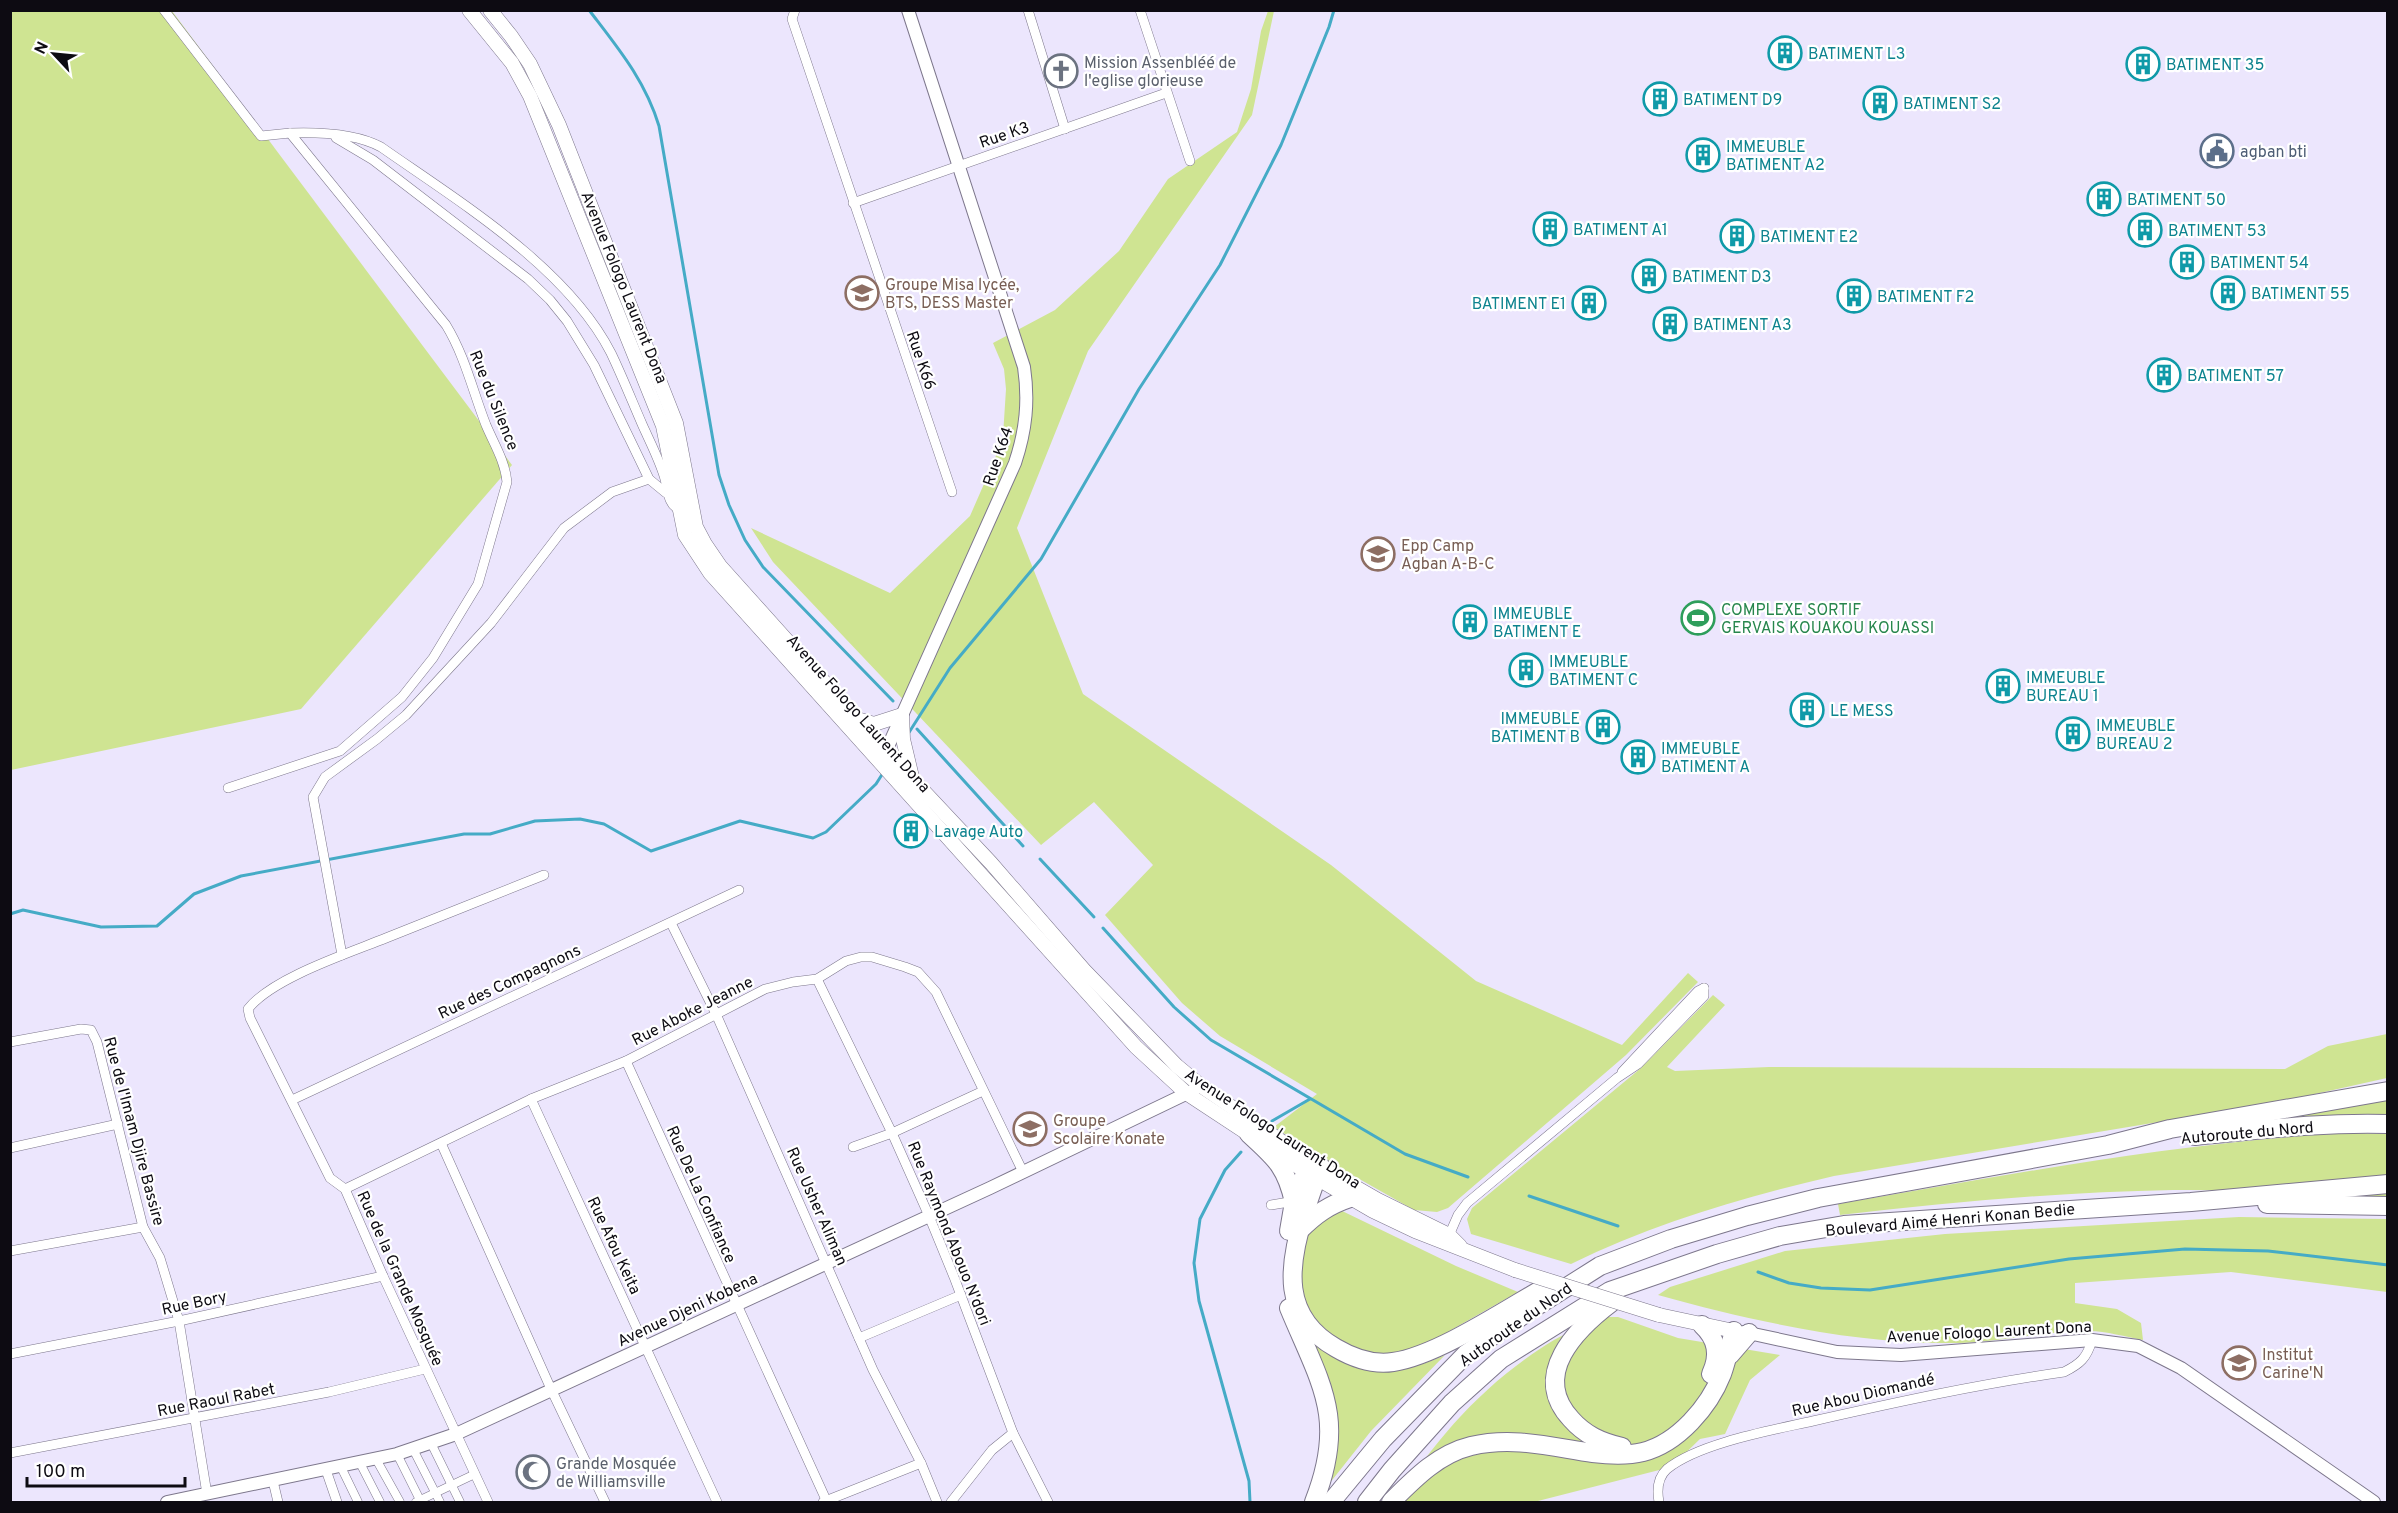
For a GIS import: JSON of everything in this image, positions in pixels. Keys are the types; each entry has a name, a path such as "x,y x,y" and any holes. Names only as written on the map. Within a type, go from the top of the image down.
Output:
{"highway":[{"path":"2108,1145 2170,1129 2388,1091"},
{"name":"Autoroute du Nord","path":"2108,1145 2288,1127 2352,1123 2388,1124"},
{"path":"1249,1134 1282,1167 1290,1182 1294,1202 1283,1269 1285,1293 1318,1377 1330,1418 1331,1439 1327,1465 1314,1503"},
{"name":"Boulevard Aimé Henri Konan Bedie","path":"1678,1236 1818,1198 2108,1145"},
{"path":"1294,1202 1313,1170"},
{"path":"1313,1170 1292,1258 1292,1282 1295,1298 1304,1317 1329,1344 1346,1354 1374,1362 1392,1362 1424,1353 1571,1272 1600,1266"},
{"path":"2191,1202 2388,1184"},
{"path":"1299,1232 1315,1215 1330,1205 1350,1198"},
{"path":"2191,1202 2388,1206"},
{"name":"Boulevard Aimé Henri Konan Bedie","path":"1644,1277 1780,1236 1844,1225 1967,1215 2191,1202"},
{"name":"Autoroute du Nord","path":"1331,1503 1383,1439 1466,1354 1600,1266 1678,1236"},
{"path":"1644,1277 1592,1317 1574,1335 1562,1353 1555,1372 1554,1386 1564,1412 1602,1442 1623,1447 1642,1444 1674,1424 1691,1406 1722,1357 1735,1331"},
{"name":"Autoroute du Nord","path":"1367,1503 1392,1470 1452,1403 1502,1359 1610,1291 1644,1277"},
{"path":"1391,1503 1414,1479 1438,1459 1478,1444 1504,1440 1622,1455 1643,1452 1660,1445 1675,1435 1704,1406 1714,1390 1722,1357 1713,1339 1702,1325"}],"main road":[{"name":"Avenue Fologo Laurent Dona","path":"470,10 512,63 531,96 663,426 684,508 720,566 857,719 882,755 912,779 991,863 1119,1007 1163,1052 1201,1086 1350,1198 1447,1240"},
{"name":"Avenue Fologo Laurent Dona","path":"490,10 526,57 559,125 676,423 685,535 711,573 882,755 1136,1047 1186,1093 1249,1134 1313,1170 1409,1216 1464,1249 1515,1270 1659,1315 1735,1331"},
{"path":"857,719 874,724 902,715 903,739 912,779"}],"street":[{"path":"164,10 261,135 310,132 360,138 381,147 501,234 561,286 597,330 610,352 657,457 665,479 666,493"},
{"name":"Rue K66","path":"795,10 792,19 952,492"},
{"name":"Rue K64","path":"882,755 1015,463 1024,437 1027,410 1024,367 908,10"},
{"path":"1028,10 1065,129"},
{"path":"1140,10 1190,161"},
{"name":"Rue K3","path":"853,203 1166,93"},
{"name":"Rue du Silence","path":"228,788 340,751 402,697 433,658 478,584 507,482 505,464 486,426 455,340 446,325 290,133"},
{"path":"332,135 373,160 528,279 550,300 567,321 594,364 649,479 684,508"},
{"path":"342,956 313,797 318,785 325,777 406,715 491,623 564,528 612,492 649,479"},
{"name":"Rue de la Grande Mosquée","path":"488,1503 382,1276 345,1189 330,1178 250,1018 248,1009 254,1001 269,991 315,966 544,875"},
{"name":"Rue des Compagnons","path":"292,1100 739,890"},
{"name":"Rue Usher Aliman","path":"671,923 716,1014 873,1371 921,1463 937,1503"},
{"name":"Rue Aboke Jeanne","path":"345,1189 531,1099 626,1061 765,989 817,979 846,962 861,957 872,957 918,972 936,992 1023,1172"},
{"name":"Rue Raymond Abouo N'dori","path":"817,979 892,1133 929,1216 1013,1433 1048,1503"},
{"path":"1447,1240 1458,1215 1467,1203 1617,1078 1638,1064 1704,996 1704,988 1698,991 1617,1078"},
{"name":"Rue de l'Imam Djire Bassire","path":"10,1042 81,1029 91,1030 97,1042 143,1227 160,1258 179,1321 197,1419 207,1494"},
{"name":"Rue De La Confiance","path":"626,1061 826,1502"},
{"name":"Avenue Djeni Kobena","path":"167,1503 360,1463 397,1454 456,1434 929,1216 1201,1086"},
{"path":"853,1147 892,1133 983,1091"},
{"name":"Rue Afou Keita","path":"531,1099 717,1503"},
{"path":"10,1148 118,1124"},
{"path":"441,1143 551,1389 605,1503"},
{"path":"1271,1205 1294,1202"},
{"path":"10,1251 143,1227"},
{"name":"Rue Bory","path":"10,1354 179,1321 382,1276"},
{"path":"859,1338 961,1295"},
{"name":"Avenue Fologo Laurent Dona","path":"1735,1331 1838,1352 1901,1355 2092,1340 2138,1346 2181,1368 2374,1503"},
{"name":"Rue Abou Diomandé","path":"1659,1503 1657,1493 1659,1481 1665,1470 1702,1451 1773,1430 1932,1394 2064,1371 2080,1364 2088,1353 2092,1340"},
{"name":"Rue Raoul Rabet","path":"10,1453 197,1419 329,1392 425,1369"},
{"path":"951,1503 992,1450 1013,1433"},
{"path":"431,1443 460,1503"},
{"path":"413,1449 440,1503"},
{"path":"397,1454 419,1502 475,1474"},
{"path":"376,1459 400,1503"},
{"path":"360,1463 380,1503"},
{"path":"826,1502 921,1463"},
{"path":"340,1467 358,1503"},
{"path":"326,1470 337,1503"},
{"path":"273,1481 278,1503"}],"green space":[{"path":"10,11 172,11 512,465 301,709 11,770"},
{"path":"1268,11 1274,11 1252,115 1088,351 1017,528 1083,694 1331,865 1476,981 1622,1045 1688,973 1698,982 1626,1055 1448,1208 1437,1212 1414,1210 1324,1159 1274,1127 1317,1094 1220,1036 1182,1003 1105,915 1153,865 1094,802 1041,845 773,562 751,528 890,593 970,516 1003,436 1006,389 1004,369 993,343 1055,310 1119,251 1168,179 1237,132 1251,89 1261,31"},
{"path":"1713,995 1725,1005 1667,1067 1675,1071 1769,1067 2285,1069 2328,1046 2387,1034 2387,1078 2279,1102 1834,1176 1700,1212 1635,1236 1571,1264 1471,1234 1467,1219 1472,1208 1641,1068"},
{"path":"2387,1095 2387,1115 2352,1114 2287,1119"},
{"path":"2353,1133 2387,1134 2387,1198 2226,1190 2131,1191 2006,1198 1840,1215 1838,1204 2159,1151 2288,1137"},
{"path":"1338,1209 1456,1266 1518,1292 1423,1346 1398,1353 1355,1350 1324,1329 1312,1315 1302,1296 1297,1273 1303,1238 1317,1223"},
{"path":"2239,1217 2387,1219 2387,1292 2231,1272 2075,1283 2075,1303 2117,1309 2141,1323 2143,1340 2089,1331 1962,1343 1909,1342 1836,1334 1764,1321 1658,1295 1670,1287 1785,1251 1945,1234"},
{"path":"1604,1317 1618,1317 1678,1338 1780,1355 1750,1380 1725,1434 1700,1439 1671,1467 1534,1502 1395,1502 1446,1433 1485,1392 1529,1356 1554,1340"},
{"path":"1312,1344 1359,1367 1381,1371 1403,1369 1445,1355 1371,1431 1329,1484 1337,1443"}],"waterway":[{"path":"589,10 638,79 659,126 719,475 729,505 745,540 763,567 893,701"},
{"path":"908,734 950,668 1041,559 1139,389 1220,265 1281,145 1334,10"},
{"path":"917,729 1023,846"},
{"path":"10,914 23,910 101,927 157,926 194,894 241,876 464,834 490,834 535,821 580,819 604,824 651,851 740,821 813,838 826,832 876,784 883,773"},
{"path":"1040,859 1094,917"},
{"path":"1103,928 1174,1007 1211,1040 1405,1154 1468,1177"},
{"path":"1272,1121 1310,1099"},
{"path":"1241,1152 1225,1170 1200,1219 1194,1263 1199,1301 1249,1481 1250,1502"},
{"path":"1529,1196 1618,1226"},
{"path":"1758,1272 1789,1283 1821,1288 1870,1290 2069,1259 2185,1249 2268,1251 2388,1265"}],"place":[{"name":"BATIMENT L3","path":"1785,53"},
{"name":"BATIMENT 35","path":"2143,64"},
{"name":"Mission Assenbléé de l'eglise glorieuse","path":"1061,71"},
{"name":"BATIMENT D9","path":"1660,99"},
{"name":"BATIMENT S2","path":"1880,103"},
{"name":"agban bti","path":"2217,151"},
{"name":"IMMEUBLE BATIMENT A2","path":"1703,155"},
{"name":"BATIMENT 50","path":"2104,199"},
{"name":"BATIMENT A1","path":"1550,229"},
{"name":"BATIMENT 53","path":"2145,230"},
{"name":"BATIMENT E2","path":"1737,236"},
{"name":"BATIMENT 54","path":"2187,262"},
{"name":"BATIMENT D3","path":"1649,276"},
{"name":"Groupe Misa lycée, BTS, DESS Master","path":"862,293"},
{"name":"BATIMENT 55","path":"2228,293"},
{"name":"BATIMENT F2","path":"1854,296"},
{"name":"BATIMENT E1","path":"1589,303"},
{"name":"BATIMENT A3","path":"1670,324"},
{"name":"BATIMENT 57","path":"2164,375"},
{"name":"Epp Camp Agban A-B-C","path":"1378,554"},
{"name":"COMPLEXE SORTIF GERVAIS KOUAKOU KOUASSI","path":"1698,618"},
{"name":"IMMEUBLE BATIMENT E","path":"1470,622"},
{"name":"IMMEUBLE BATIMENT C","path":"1526,670"},
{"name":"IMMEUBLE BUREAU 1","path":"2003,686"},
{"name":"LE MESS","path":"1807,710"},
{"name":"IMMEUBLE BATIMENT B","path":"1603,727"},
{"name":"IMMEUBLE BUREAU 2","path":"2073,734"},
{"name":"IMMEUBLE BATIMENT A","path":"1638,757"},
{"name":"Lavage Auto","path":"911,831"},
{"name":"Groupe Scolaire Konate","path":"1030,1129"},
{"name":"Institut Carine'N","path":"2239,1363"},
{"name":"Grande Mosquée de Williamsville","path":"533,1472"}]}
